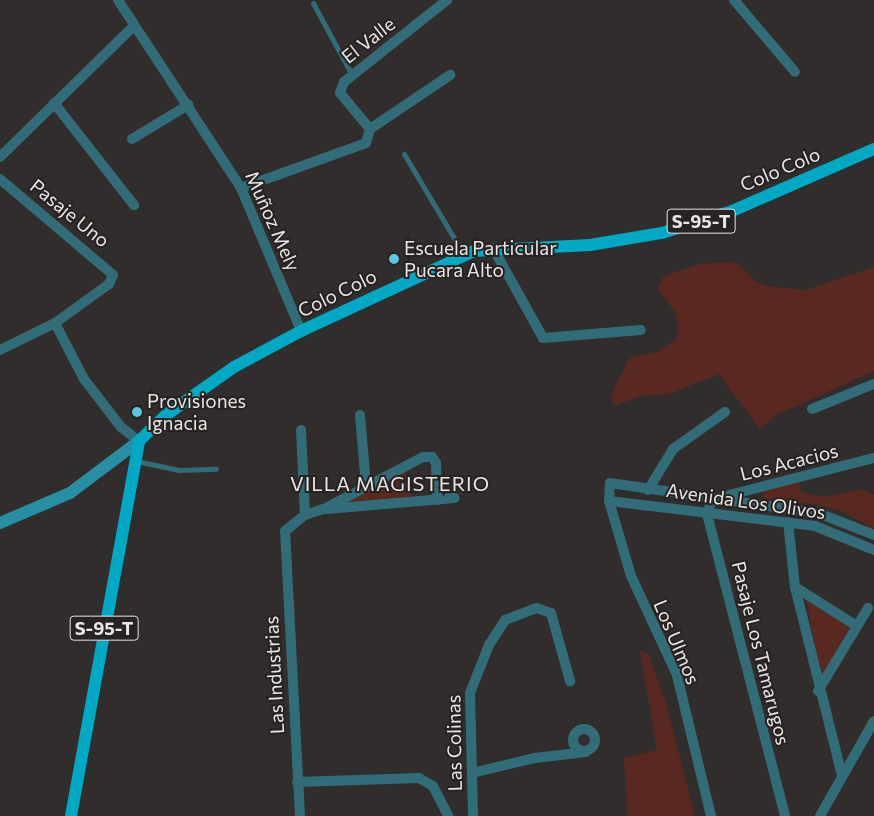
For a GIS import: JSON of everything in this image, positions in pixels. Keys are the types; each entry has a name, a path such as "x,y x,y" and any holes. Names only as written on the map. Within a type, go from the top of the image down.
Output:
{"main road":[{"name":"Colo Colo","path":"0,523 70,493 139,441 189,398 301,331 464,255 493,248 590,245 670,230 732,211 874,149"},
{"name":"S-95-T","path":"71,816 139,441"}],"street":[{"name":"Muñoz Mely","path":"118,0 241,188 301,331"},
{"name":"El Valle","path":"370,129 340,93 352,75 447,0"},
{"path":"734,0 795,72"},
{"path":"0,157 134,26"},
{"path":"241,188 363,146 370,129 450,75"},
{"path":"54,103 134,206"},
{"path":"132,139 188,105"},
{"name":"Pasaje Uno","path":"0,179 110,269 112,278 54,323"},
{"path":"493,248 544,338 641,330"},
{"path":"0,350 54,323 84,380 121,427 139,441"},
{"path":"812,409 874,384"},
{"path":"648,490 673,450 725,412"},
{"path":"360,415 366,484"},
{"path":"301,430 305,515 324,509 455,498"},
{"path":"324,509 366,484 423,457 432,457 436,500"},
{"name":"Los Acacios","path":"712,499 874,458"},
{"name":"Avenida Los Olivos","path":"610,483 648,490 818,513 874,535"},
{"name":"Los Ulmos","path":"610,483 609,501 639,597 677,675 711,816"},
{"path":"707,514 712,499"},
{"name":"Avenida Los Olivos","path":"609,501 788,522 828,529 874,550"},
{"name":"Pasaje Los Tamarugos","path":"707,514 785,816"},
{"name":"Las Industrias","path":"300,816 285,531 305,515"},
{"path":"788,522 795,587 818,691 842,776"},
{"path":"795,587 857,626"},
{"name":"Las Colinas","path":"473,816 470,693 489,645 506,620 537,608 551,613 570,681"},
{"path":"818,691 868,608"},
{"path":"820,816 874,721"},
{"path":"472,773 535,758 586,752"},
{"name":"Las Colinas","path":"298,782 418,778 433,786 448,816"}],"lane":[{"path":"313,3 352,75"},
{"path":"404,154 464,255"},
{"path":"135,460 179,470 216,470"}],"shaded area":[{"path":"727,262 739,264 755,281 766,286 806,290 874,267 874,371 776,415 760,429 719,374 669,394 641,396 614,406 611,399 615,386 630,358 656,352 676,340 679,328 675,312 658,289 663,277 699,264"},
{"path":"406,471 412,498 345,503 380,484"},
{"path":"800,481 801,492 823,497 863,489 874,495 874,529 841,511 814,504 764,499 764,490"},
{"path":"806,600 850,627 821,677"},
{"path":"640,651 649,655 666,703 695,816 627,816 624,758 657,750"}],"place":[{"name":"Escuela Particular Pucara Alto","path":"394,259"},
{"name":"Provisiones Ignacia","path":"137,412"}],"district":[{"name":"VILLA MAGISTERIO","path":"390,483"}]}
